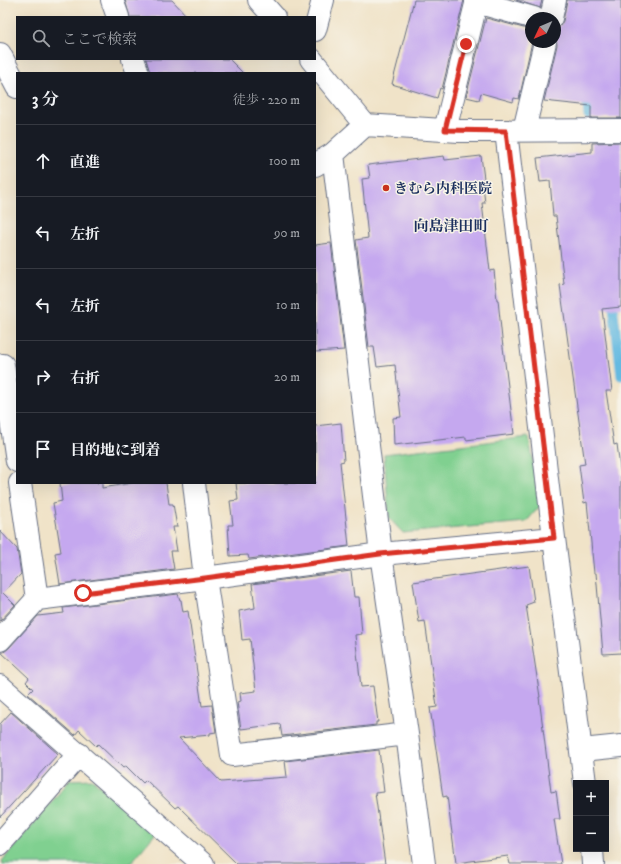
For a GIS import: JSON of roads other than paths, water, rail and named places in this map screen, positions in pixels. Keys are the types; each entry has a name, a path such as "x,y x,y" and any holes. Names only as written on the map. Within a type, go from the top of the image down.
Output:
{"street":[{"path":"112,0 118,16"},
{"path":"259,0 273,16"},
{"path":"316,26 323,0"},
{"path":"552,12 555,0"},
{"path":"445,130 476,1 525,15"},
{"path":"543,48 515,130 554,538 585,780"},
{"path":"0,54 16,85"},
{"path":"133,60 138,72"},
{"path":"312,60 365,126"},
{"path":"424,864 407,734 324,159 365,126 445,130 621,130"},
{"path":"7,362 16,451"},
{"path":"20,484 37,599"},
{"path":"194,484 205,578 232,755 407,734"},
{"path":"0,640 37,599 380,554 554,538"},
{"path":"0,686 203,864"},
{"path":"582,750 621,746"},
{"path":"0,844 78,754"},
{"path":"592,852 593,864"}],"waterway":[{"path":"586,95 588,115"},
{"path":"612,296 621,376"}],"place":[{"name":"きむら内科医院","path":"386,188"}],"district":[{"name":"向島津田町","path":"451,226"}]}
